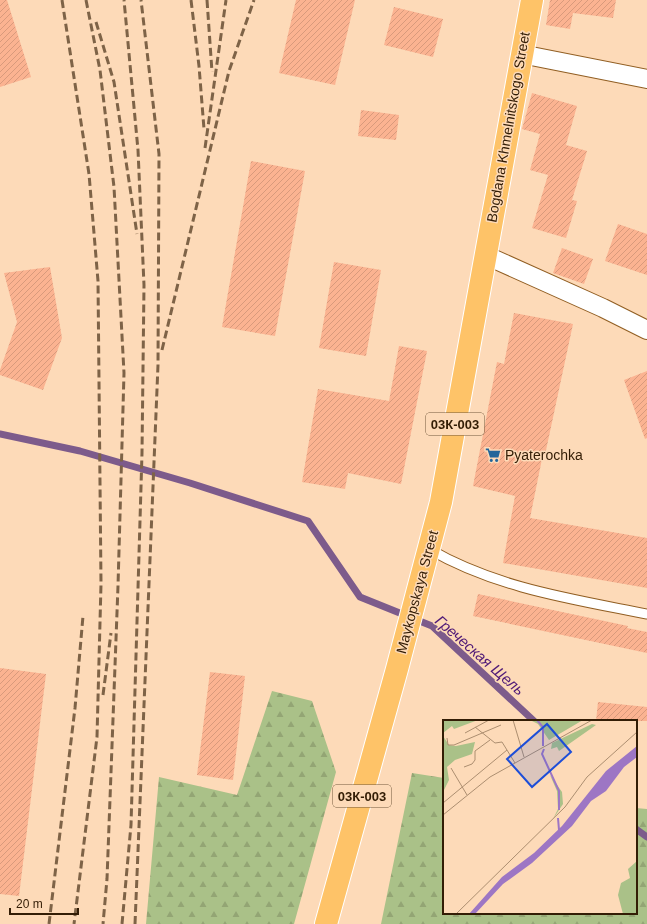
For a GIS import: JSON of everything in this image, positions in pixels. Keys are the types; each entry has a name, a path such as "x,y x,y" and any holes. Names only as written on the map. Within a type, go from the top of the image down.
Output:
{"main road":[{"name":"Bogdana Khmelnitskogo Street","path":"485,255 532,0"},
{"name":"Maykopskaya Street","path":"326,924 398,668 441,502 485,255"}],"street":[{"path":"522,54 647,79"},
{"path":"485,255 603,308 647,330"}],"lane":[{"path":"429,549 447,560 492,579 542,593 647,614"}],"green space":[{"path":"272,691 312,701 336,772 294,924 146,924 159,777 237,795"},
{"path":"412,773 443,778 443,914 637,914 637,808 647,809 647,924 381,924"}],"building":[{"path":"0,0 7,0 31,77 0,87"},
{"path":"296,0 355,0 335,85 279,73"},
{"path":"550,0 616,0 613,18 573,13 570,29 546,25"},
{"path":"394,7 443,19 433,57 384,45"},
{"path":"532,93 577,106 566,145 587,151 572,200 577,201 566,238 532,228 548,175 530,170 540,134 522,129"},
{"path":"361,110 399,115 396,140 358,136"},
{"path":"251,161 305,171 275,336 222,327"},
{"path":"618,224 647,234 647,275 605,261"},
{"path":"562,248 593,259 584,284 553,273"},
{"path":"334,262 381,270 366,356 319,348"},
{"path":"50,267 62,338 43,390 0,375 0,370 17,322 4,273"},
{"path":"514,313 573,324 530,518 647,538 647,588 503,563 515,496 473,486 497,362 504,364"},
{"path":"399,346 427,351 401,484 348,473 345,489 302,482 318,389 389,401"},
{"path":"647,371 647,438 645,439 624,380"},
{"path":"478,594 628,626 627,628 647,632 647,653 473,616"},
{"path":"0,668 46,674 19,896 0,894"},
{"path":"210,672 245,676 233,780 197,775"},
{"path":"598,702 647,707 647,721 596,720"}],"waterway":[{"name":"Греческая Щель","path":"0,434 80,451 190,483 308,521 360,597 432,626 533,720"},
{"name":"Греческая Щель","path":"637,830 647,837"}],"railway":[{"path":"62,0 89,174 98,281 101,584 97,737 74,924"},
{"path":"86,0 100,70 114,187 124,373 107,879 103,924"},
{"path":"122,924 131,825 142,453 144,285 138,150 124,0"},
{"path":"135,924 158,365 159,154 141,0"},
{"path":"191,0 199,66 204,129"},
{"path":"207,0 212,72"},
{"path":"205,148 226,0"},
{"path":"162,350 229,71 254,0"},
{"path":"96,22 114,82 137,234"},
{"path":"49,924 75,708 83,616"},
{"path":"103,695 111,633"}],"place":[{"name":"Pyaterochka","path":"493,455"}]}
